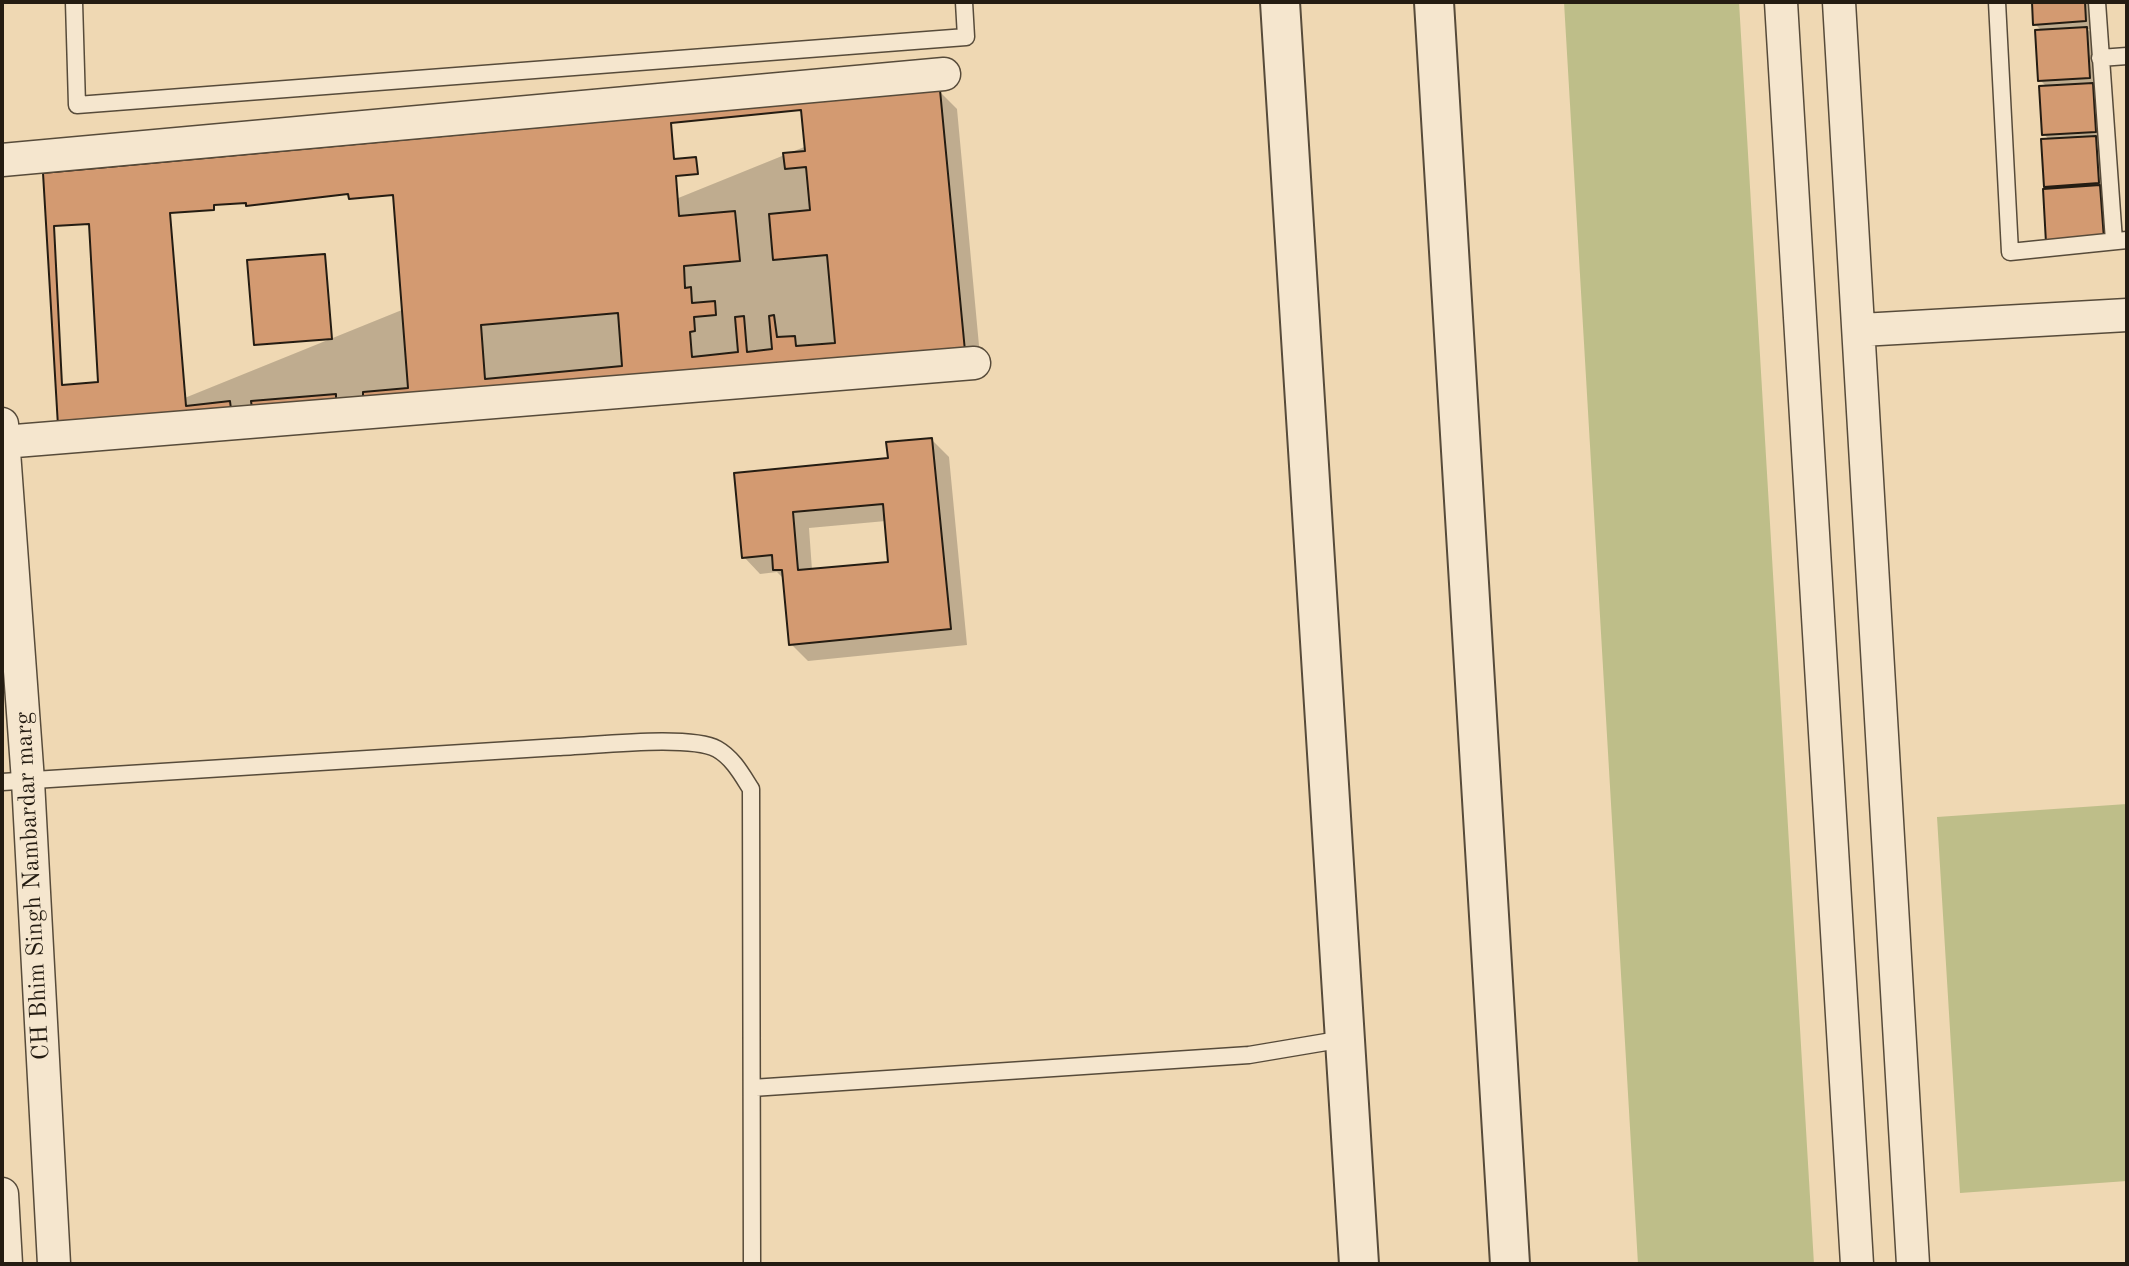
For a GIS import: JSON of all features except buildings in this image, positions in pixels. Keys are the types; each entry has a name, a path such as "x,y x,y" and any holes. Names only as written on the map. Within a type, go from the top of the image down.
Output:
{"street":[{"path":"1280,2 1359,1264"},
{"path":"1434,2 1510,1264"},
{"path":"1781,2 1857,1264"},
{"path":"1839,2 1861,330 1913,1264"},
{"path":"2,160 944,74"},
{"path":"1861,330 2127,315"},
{"path":"2,433 974,363"},
{"name":"CH Bhim Singh Nambardar marg","path":"2,433 15,781 54,1264"},
{"path":"2,1194 6,1264"}],"lane":[{"path":"74,2 77,105 966,37 964,2"},
{"path":"1997,2 2010,251 2121,241 2100,58 2097,2"},
{"path":"2100,58 2127,56"},
{"path":"15,781 418,754 635,744 686,743 716,748 735,764 751,789 752,1264"},
{"path":"752,1088 1249,1055 1344,1039"}],"green space":[{"path":"1564,2 1739,2 1814,1264 1638,1264"},
{"path":"2127,804 2127,1181 1960,1193 1937,817"}]}
